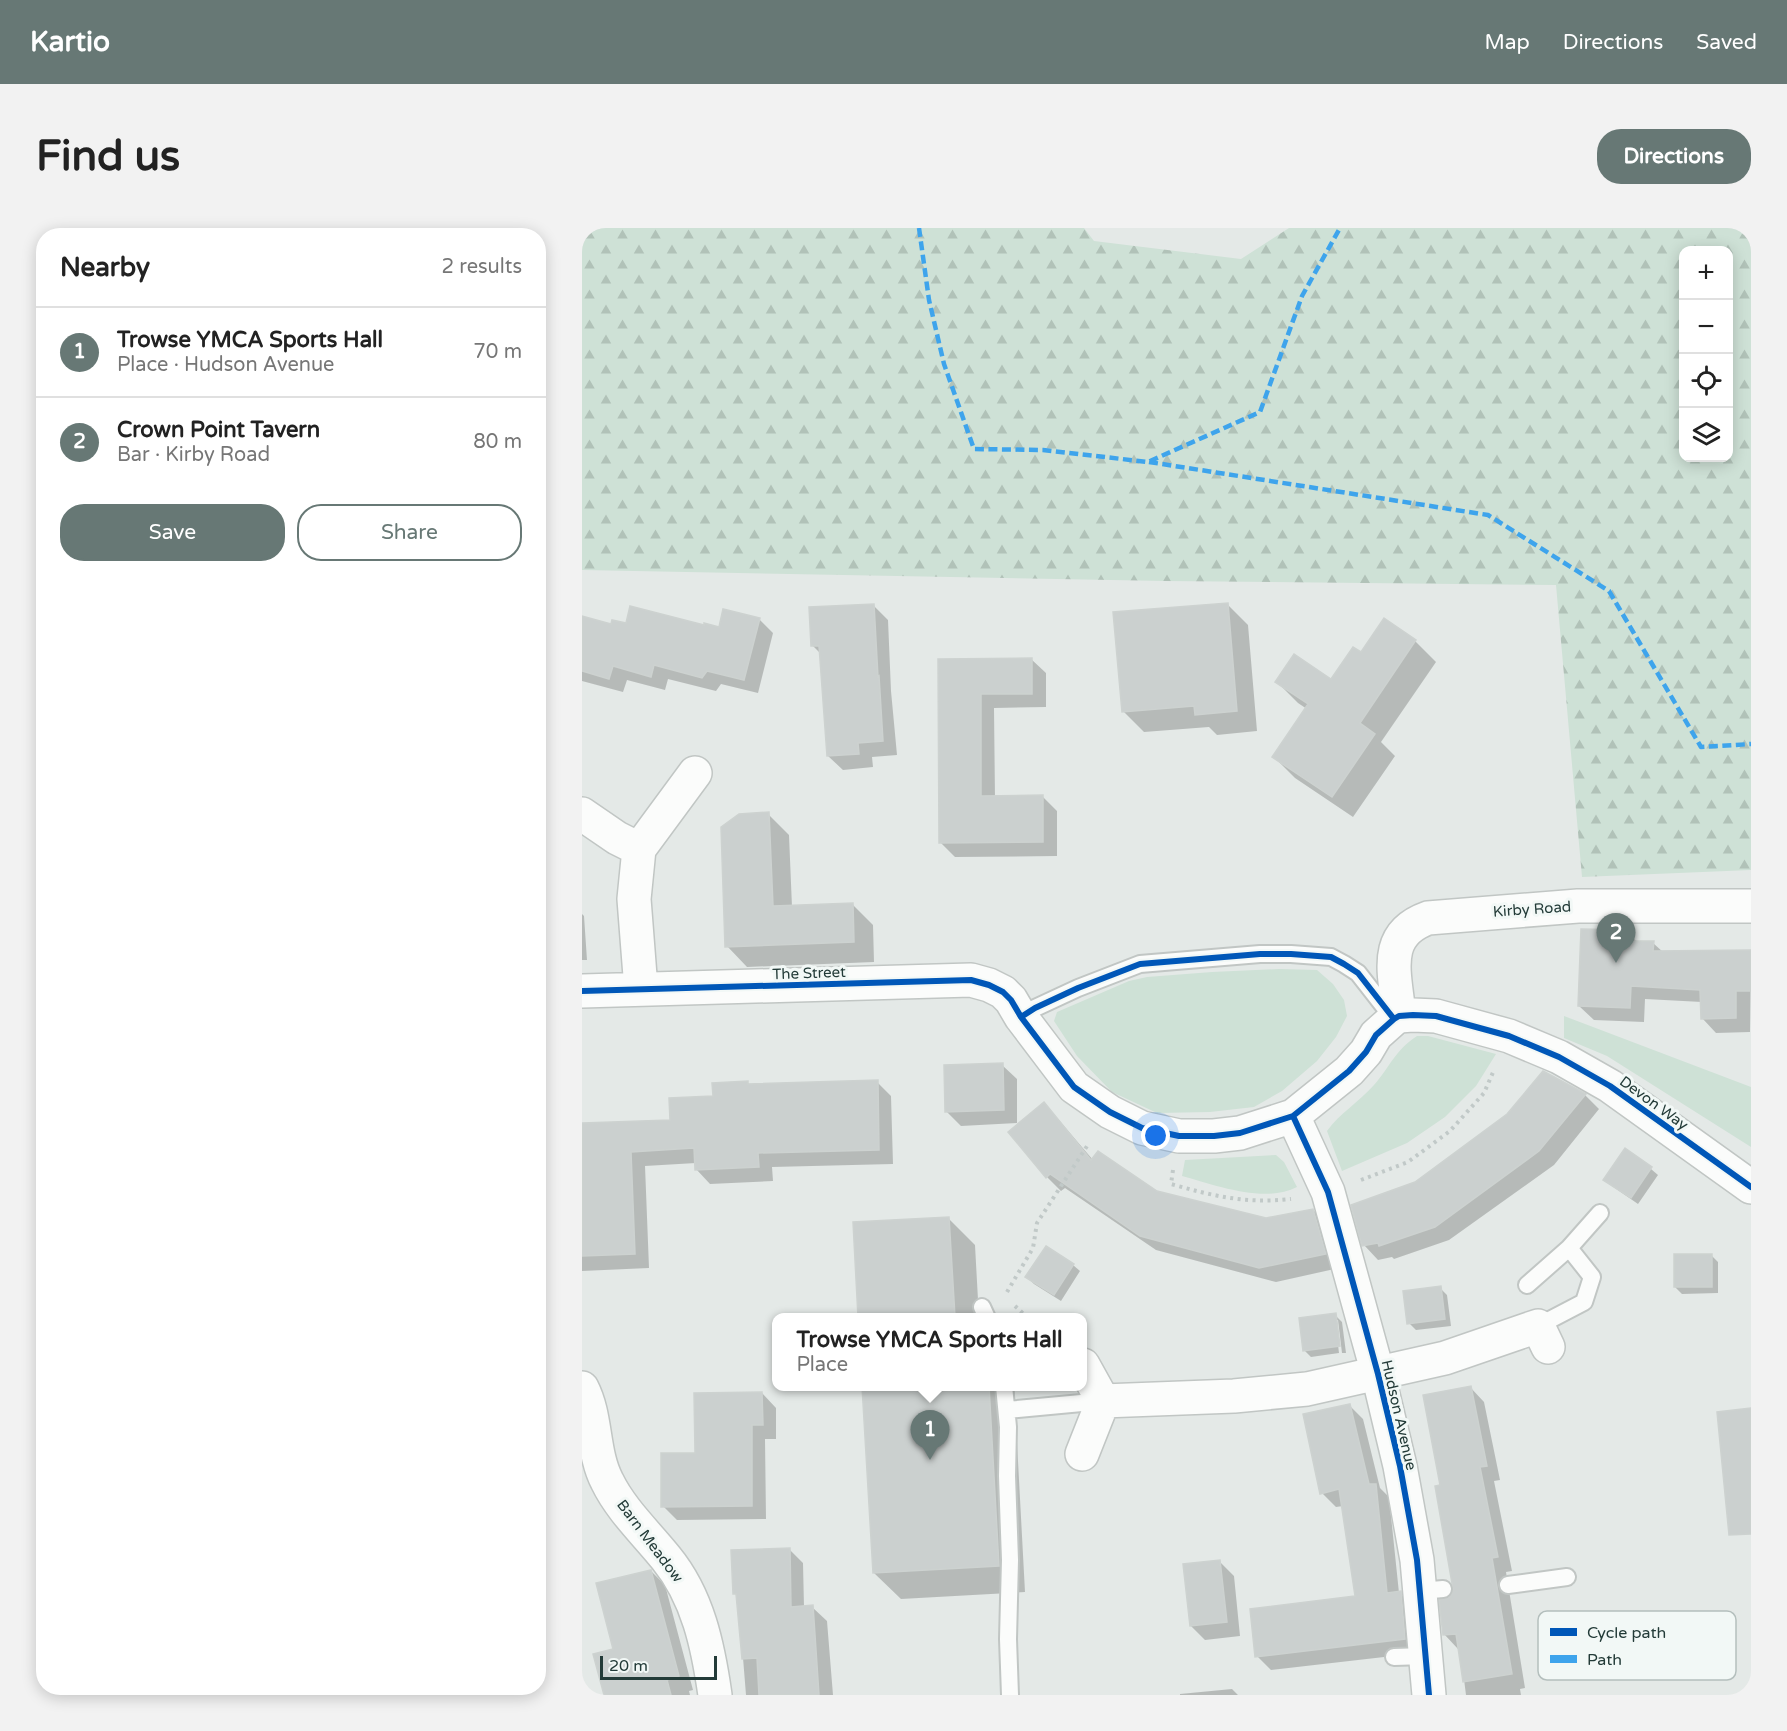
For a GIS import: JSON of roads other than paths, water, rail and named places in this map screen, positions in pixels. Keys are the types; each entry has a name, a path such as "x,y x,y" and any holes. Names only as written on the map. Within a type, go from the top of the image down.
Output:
{"street":[{"path":"641,989 634,898 639,849 695,773"},
{"path":"582,814 617,838 639,849"},
{"name":"Kirby Road","path":"1396,1017 1394,962 1397,944 1410,926 1428,918 1578,906 1751,906"},
{"name":"The Street","path":"582,991 971,980 989,985 1003,992 1011,1000 1021,1017 1074,1087 1110,1112 1142,1128 1179,1136 1214,1136 1240,1133 1293,1116"},
{"name":"Devon Way","path":"1396,1017 1436,1016 1509,1036 1559,1057 1610,1086 1751,1187"},
{"path":"1293,1116 1349,1071 1366,1052 1376,1035 1396,1017"},
{"name":"Hudson Avenue","path":"1293,1116 1328,1192 1378,1374 1400,1467 1417,1560 1432,1590 1409,1656 1429,1695"},
{"name":"Hudson Avenue","path":"1102,1401 1234,1396 1307,1389 1543,1336"},
{"path":"1082,1454 1102,1401 1087,1373"},
{"name":"Barn Meadow","path":"582,1388 592,1422 599,1462 607,1481 618,1501 682,1580 697,1612 708,1651 715,1695"}],"lane":[{"path":"1021,1017 1078,988 1140,964 1260,954 1291,954 1331,957 1344,963 1358,973 1396,1017"},
{"path":"1527,1285 1569,1248 1600,1213"},
{"path":"1543,1336 1584,1302 1592,1277 1569,1248"},
{"path":"1005,1391 1008,1427 1010,1695"},
{"path":"1007,1410 1102,1401"},
{"path":"1508,1586 1567,1577"}],"place":[{"name":"Crown Point Tavern","path":"1616,963"},
{"name":"Trowse YMCA Sports Hall","path":"930,1460"}]}
